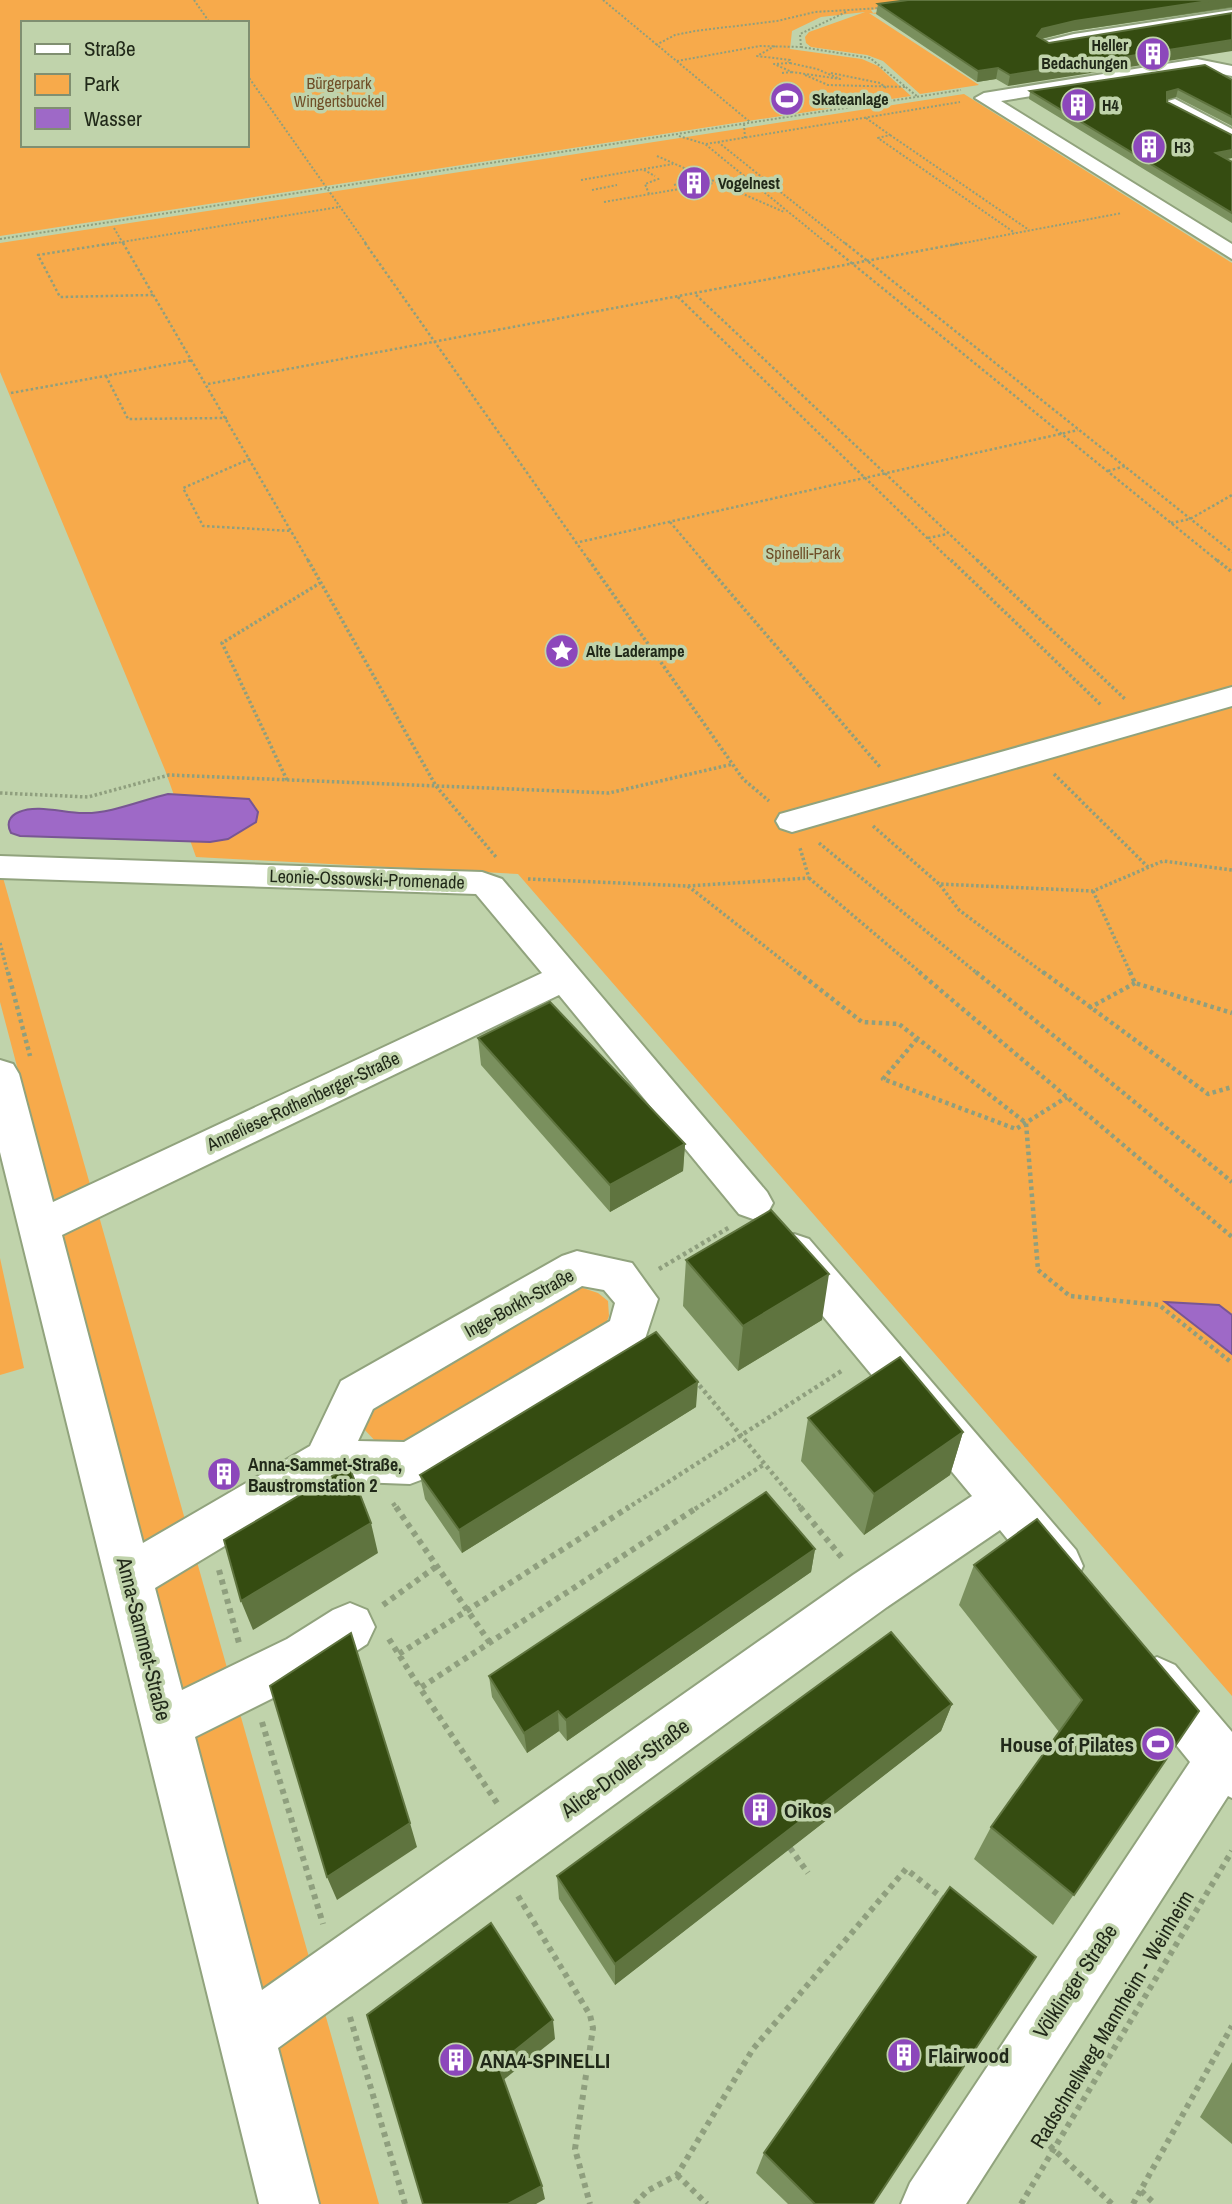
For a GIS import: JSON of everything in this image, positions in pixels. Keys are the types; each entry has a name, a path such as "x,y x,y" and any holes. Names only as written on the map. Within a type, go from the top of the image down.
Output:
{"street":[{"path":"1047,46 1074,38 1232,15"},
{"path":"977,94 1077,78 1197,64 1232,71"},
{"path":"1197,64 1232,82"},
{"path":"977,94 1158,207 1228,247"},
{"path":"1175,105 1232,137"},
{"path":"792,821 1232,696"},
{"name":"Leonie-Ossowski-Promenade","path":"0,867 482,883 490,887 567,976 755,1219 877,1349 1091,1604"},
{"name":"Anneliese-Rothenberger-Straße","path":"39,1227 567,976"},
{"name":"Anna-Sammet-Straße","path":"0,1074 289,2204"},
{"name":"Inge-Borkh-Straße","path":"326,1460 357,1395 576,1268 617,1275 629,1287"},
{"path":"128,1578 326,1460 410,1463 628,1332 637,1299 629,1287"},
{"name":"Alice-Droller-Straße","path":"246,2036 870,1591 1004,1501"},
{"path":"166,1724 304,1656 360,1620"},
{"path":"1126,1646 1227,1766"},
{"name":"Völklinger Straße","path":"931,2204 998,2098 1227,1766"}],"path":[{"path":"194,0 209,21"},
{"path":"603,0 751,123"},
{"path":"656,45 675,35 695,31 777,21 815,12 882,8"},
{"path":"801,47 800,34 846,12"},
{"path":"677,62 775,46 801,47 870,58 918,97"},
{"path":"775,46 757,56 776,63 787,62 880,83 887,88"},
{"path":"764,58 785,57 790,60 787,62"},
{"path":"776,63 774,64 792,72"},
{"path":"801,72 828,85 907,87"},
{"path":"782,73 801,72 840,79 827,73"},
{"path":"248,76 743,779 1232,1182"},
{"path":"0,239 918,97 977,94"},
{"path":"705,144 866,118 977,94"},
{"path":"773,113 779,118"},
{"path":"866,118 1030,231"},
{"path":"744,124 745,138"},
{"path":"675,135 705,144 1232,572"},
{"path":"890,135 878,138 1016,234"},
{"path":"718,142 1232,552"},
{"path":"540,155 545,161"},
{"path":"657,156 792,215"},
{"path":"581,180 674,164"},
{"path":"642,170 682,188"},
{"path":"592,190 615,184 607,175"},
{"path":"674,185 700,176"},
{"path":"649,194 645,184 658,177"},
{"path":"604,202 716,183"},
{"path":"153,295 60,297 38,255 339,207"},
{"path":"208,384 1158,207"},
{"path":"114,228 208,384 436,786 494,854"},
{"path":"695,294 947,533 1136,724"},
{"path":"678,298 927,538 1136,724"},
{"path":"11,393 194,360"},
{"path":"106,376 128,419 227,418"},
{"path":"1036,413 1053,409"},
{"path":"575,543 1079,430"},
{"path":"250,459 183,488 203,526 292,531"},
{"path":"1107,472 1125,466"},
{"path":"1171,523 1190,519 1232,495"},
{"path":"670,522 899,789"},
{"path":"927,538 947,533"},
{"path":"1225,567 1232,565"},
{"path":"287,780 222,643 320,583"},
{"path":"1031,752 1148,867"},
{"path":"0,793 88,797 169,775 609,793 733,764"},
{"path":"851,804 939,884 959,909 1088,1008 1208,1094 1232,1087"},
{"path":"792,821 809,878 1232,1237"},
{"path":"939,884 1093,891 1163,861 1232,870"},
{"path":"527,879 688,887 809,878"},
{"path":"688,887 862,1022 899,1024 1026,1123 1038,1270 1070,1296 1159,1305 1232,1363"},
{"path":"1093,891 1135,983"},
{"path":"1088,1008 1135,983 1232,1013"},
{"path":"917,1039 883,1079 1016,1129 1067,1097"},
{"path":"629,1287 755,1219"},
{"path":"399,1654 877,1349"},
{"path":"690,1374 870,1591"},
{"path":"386,1462 381,1485 490,1643"},
{"path":"421,1689 763,1465"},
{"path":"208,1531 250,1684 405,2204"},
{"path":"437,1566 360,1620 399,1654 421,1689 509,1851 590,2015 593,2028 575,2149 590,2204"},
{"path":"790,1848 808,1872"},
{"name":"Radschnellweg Mannheim - Weinheim","path":"1021,2204 1232,1851"},
{"path":"635,2204 648,2190 677,2175 753,2049 906,1869 948,1903"},
{"path":"1133,2204 1232,2026"},
{"path":"998,2098 1112,2204"},
{"path":"677,2175 707,2204"},
{"path":"1141,2191 1155,2204"}],"green space":[{"name":"Bürgerpark Wingertsbuckel","path":"0,0 931,0 871,10 873,13 949,0 877,14 869,13 979,85 920,94 883,61 867,55 811,47 806,43 805,37 809,32 865,12 821,17 792,31 790,49 862,59 878,66 911,96 0,236"},
{"name":"Spinelli-Park","path":"964,94 1232,263 1232,1696 518,874 196,857 165,770 0,372 0,243"},
{"path":"0,867 379,2204 317,2204 0,1002"},
{"path":"0,1258 24,1368 0,1375"},
{"path":"580,1287 598,1293 608,1301 609,1316 603,1331 409,1446 379,1445 363,1428 368,1405"}],"water":[{"path":"168,794 249,799 258,812 256,822 228,839 210,842 20,836 11,833 9,826 13,816 26,810 93,813"},
{"path":"1165,1302 1219,1305 1232,1315 1232,1354"}],"building":[{"path":"908,0 1215,0 1075,21 1042,29 1037,36 1049,43 1232,13 1232,40 1010,75 998,68 978,71 878,4"},
{"path":"1205,65 1232,80 1232,117 1178,89 1167,92 1167,102 1232,135 1232,150 1216,153 1232,162 1232,213 1030,91"},
{"path":"550,1002 685,1144 610,1185 478,1038"},
{"path":"771,1210 829,1274 743,1326 686,1260"},
{"path":"656,1332 698,1382 459,1530 420,1475"},
{"path":"900,1357 963,1432 874,1494 808,1418"},
{"path":"349,1466 371,1523 241,1601 224,1540"},
{"path":"766,1492 815,1549 566,1720 558,1711 524,1733 489,1676"},
{"path":"1037,1519 1199,1711 1074,1895 991,1827 1082,1700 974,1565"},
{"name":"Oikos","path":"891,1632 952,1704 615,1964 557,1876"},
{"path":"351,1633 410,1823 327,1877 270,1686"},
{"name":"Flairwood","path":"950,1887 1036,1957 873,2204 815,2204 764,2153"},
{"name":"ANA4-SPINELLI","path":"491,1923 553,2020 498,2064 542,2186 508,2204 423,2204 367,2015"}],"place":[{"name":"Heller Bedachungen","path":"1153,54"},
{"name":"Skateanlage","path":"787,99"},
{"name":"H4","path":"1078,105"},
{"name":"H3","path":"1149,147"},
{"name":"Vogelnest","path":"694,183"},
{"name":"Alte Laderampe","path":"562,651"},
{"name":"Anna-Sammet-Straße, Baustromstation 2","path":"224,1474"},
{"name":"House of Pilates","path":"1158,1744"},
{"name":"Oikos","path":"760,1810"},
{"name":"Flairwood","path":"904,2055"},
{"name":"ANA4-SPINELLI","path":"456,2060"}]}
